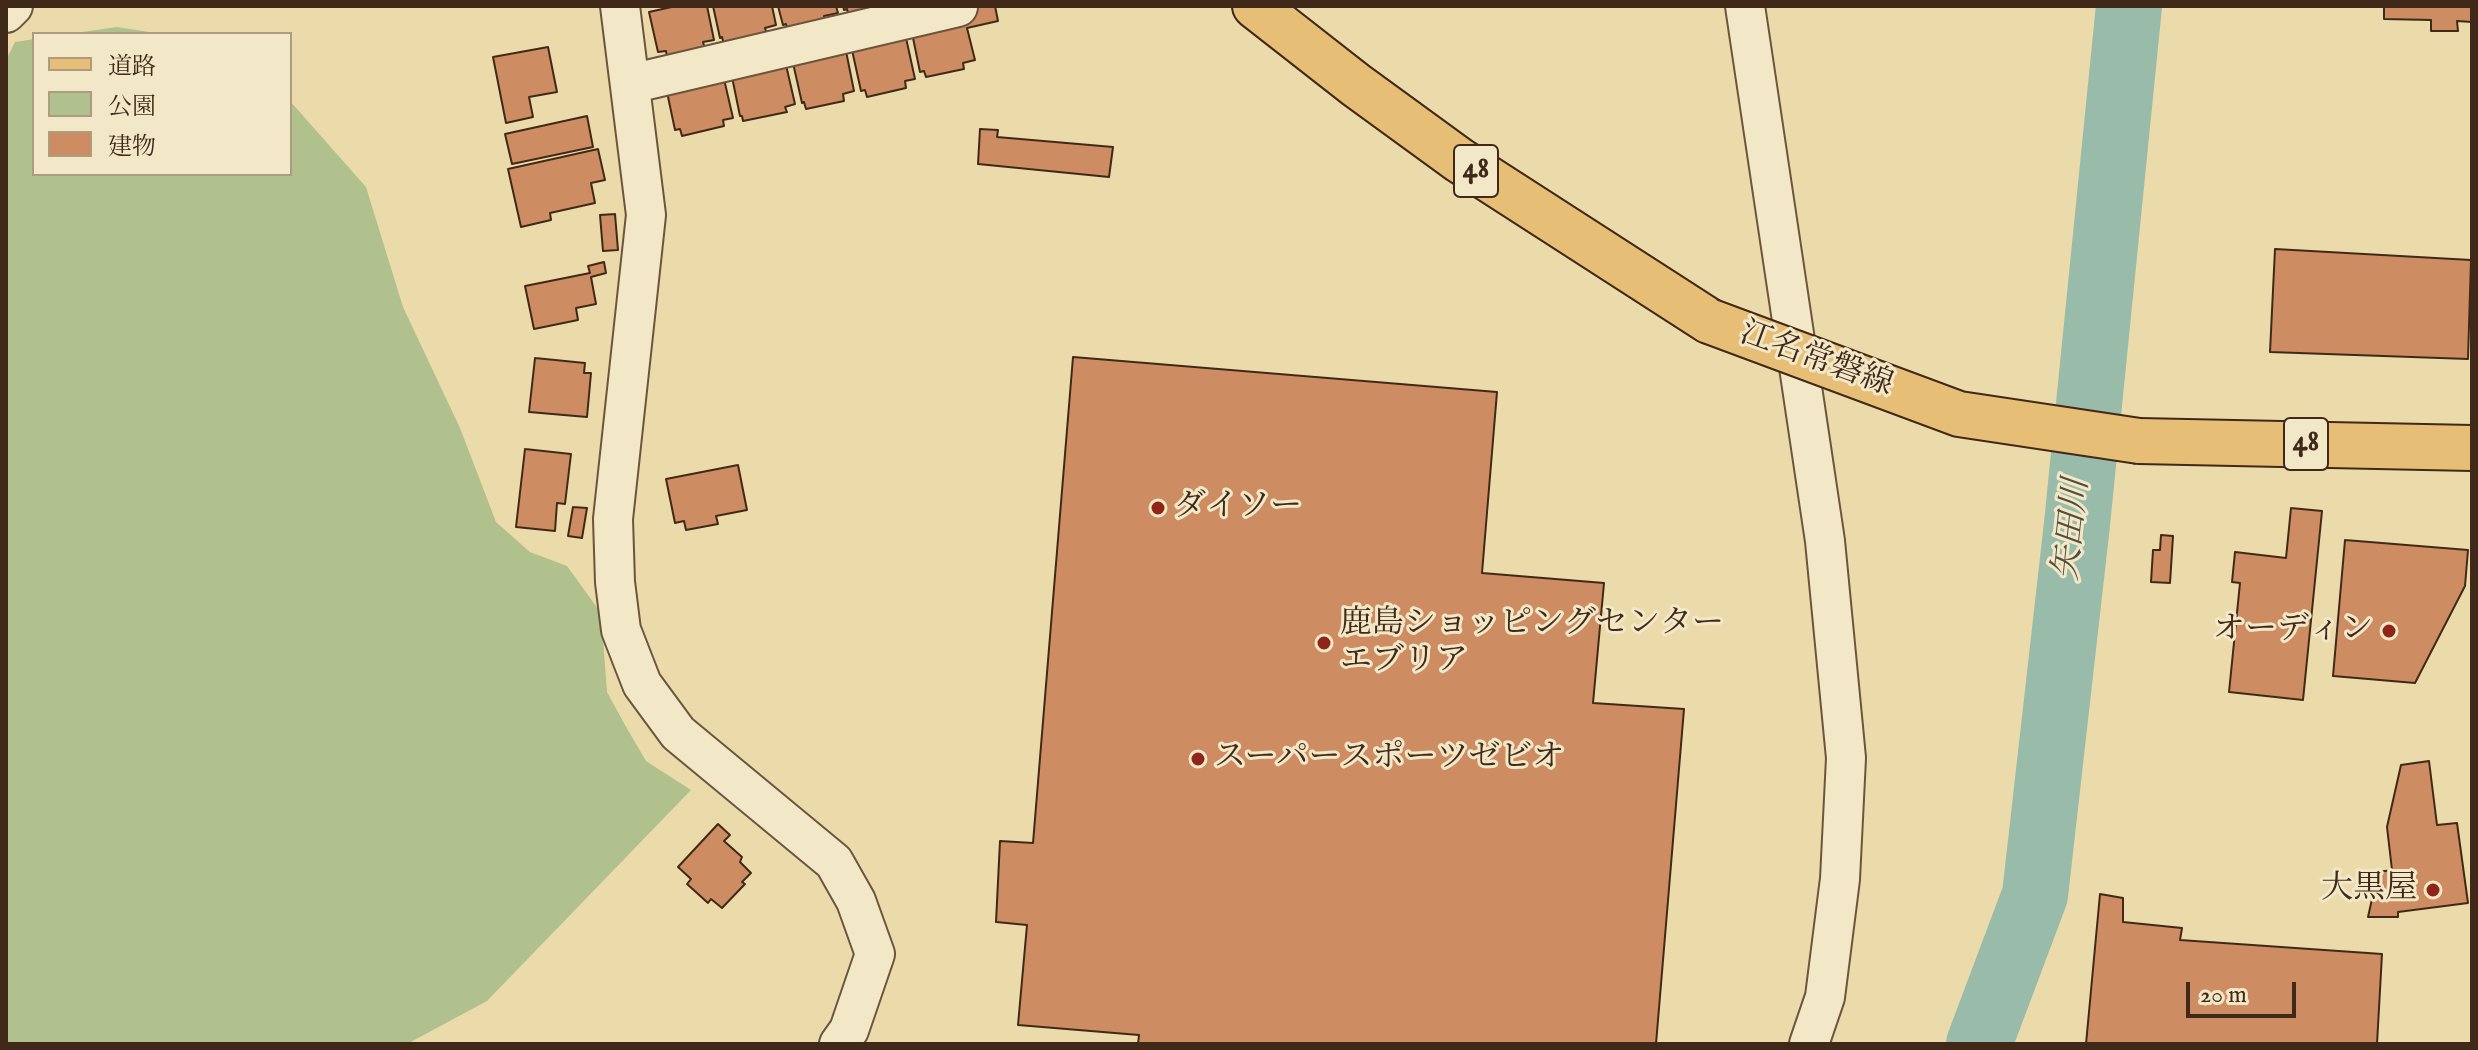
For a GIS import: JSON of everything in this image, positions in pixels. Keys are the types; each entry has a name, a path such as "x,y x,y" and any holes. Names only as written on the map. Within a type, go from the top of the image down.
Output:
{"main road":[{"name":"江名常磐線","path":"1255,6 1459,160 1709,321 1959,414 2139,441 2472,448"}],"street":[{"path":"6,13 13,6"},
{"path":"620,6 646,215 613,519 615,582 621,630 642,684 678,733 834,862 856,901 875,954 849,1030 839,1044"},
{"path":"1745,6 1825,541 1846,758 1840,879 1825,997 1809,1044"},
{"path":"630,84 958,7"}],"green space":[{"path":"117,27 149,32 82,32"},
{"path":"32,39 32,176 292,176 292,103 366,187 403,307 460,428 496,522 530,552 567,566 601,613 607,692 625,725 646,761 691,790 487,1001 407,1044 6,1044 6,60 15,42"}],"building":[{"path":"676,6 707,6 714,40 703,42 705,49 667,57 666,51 658,52 649,12"},
{"path":"713,6 772,6 776,25 765,28 767,35 724,45"},
{"path":"778,6 836,6 838,13 824,16 825,22 788,30 786,24 783,25"},
{"path":"843,6 888,6 849,17"},
{"path":"964,6 995,6 998,21 967,28 975,60 963,63 964,69 926,77 924,71 920,72 912,33"},
{"path":"2384,6 2472,6 2472,22 2457,21 2458,31 2431,31 2431,20 2384,19"},
{"path":"906,38 915,79 905,81 906,88 867,97 865,90 861,91 852,50"},
{"path":"548,47 557,92 529,97 533,117 506,123 493,57"},
{"path":"846,51 854,91 843,94 844,101 806,109 793,63"},
{"path":"786,65 795,104 785,107 787,112 743,121 732,77"},
{"path":"724,79 733,118 723,120 724,126 682,136 680,129 675,130 667,92"},
{"path":"587,116 593,147 512,164 505,134"},
{"path":"980,129 998,130 997,137 1113,147 1109,177 978,164"},
{"path":"598,149 605,180 591,183 595,203 550,213 551,220 521,227 508,169"},
{"path":"615,214 618,250 603,251 600,215"},
{"path":"2275,249 2471,260 2468,359 2270,352"},
{"path":"604,262 606,273 591,277 596,304 576,308 578,320 534,329 525,286 590,273 588,266"},
{"name":"鹿島ショッピングセンター エブリア","path":"1073,357 1497,392 1482,573 1604,583 1593,703 1684,709 1656,1044 1138,1044 1139,1035 1018,1025 1027,925 996,922 1000,841 1033,843"},
{"path":"535,358 585,363 584,373 591,373 587,417 529,412"},
{"path":"525,449 571,454 565,504 557,503 555,531 516,527"},
{"path":"738,465 747,510 716,516 718,524 686,530 684,521 675,523 666,479"},
{"path":"573,507 587,508 582,538 568,536"},
{"path":"2291,508 2322,511 2303,700 2229,692 2240,583 2232,582 2235,552 2286,558"},
{"path":"2161,535 2173,536 2170,583 2151,582 2153,550 2160,550"},
{"name":"オーディン","path":"2345,540 2468,550 2465,586 2415,683 2333,676"},
{"path":"2429,761 2437,825 2457,823 2468,903 2398,912 2398,917 2368,917 2378,872 2392,870 2387,827 2401,765"},
{"path":"718,824 730,835 724,841 742,857 740,862 751,873 722,908 711,899 708,903 687,884 691,879 678,867"},
{"path":"2100,894 2123,898 2123,922 2182,928 2180,940 2382,954 2377,1044 2086,1044"}],"waterway":[{"name":"矢田川","path":"1979,1044 2035,895 2077,524 2129,6"}],"place":[{"name":"ダイソー","path":"1158,508"},
{"name":"オーディン","path":"2389,631"},
{"name":"鹿島ショッピングセンター エブリア","path":"1324,643"},
{"name":"スーパースポーツゼビオ","path":"1198,759"},
{"name":"大黒屋","path":"2433,890"}]}
